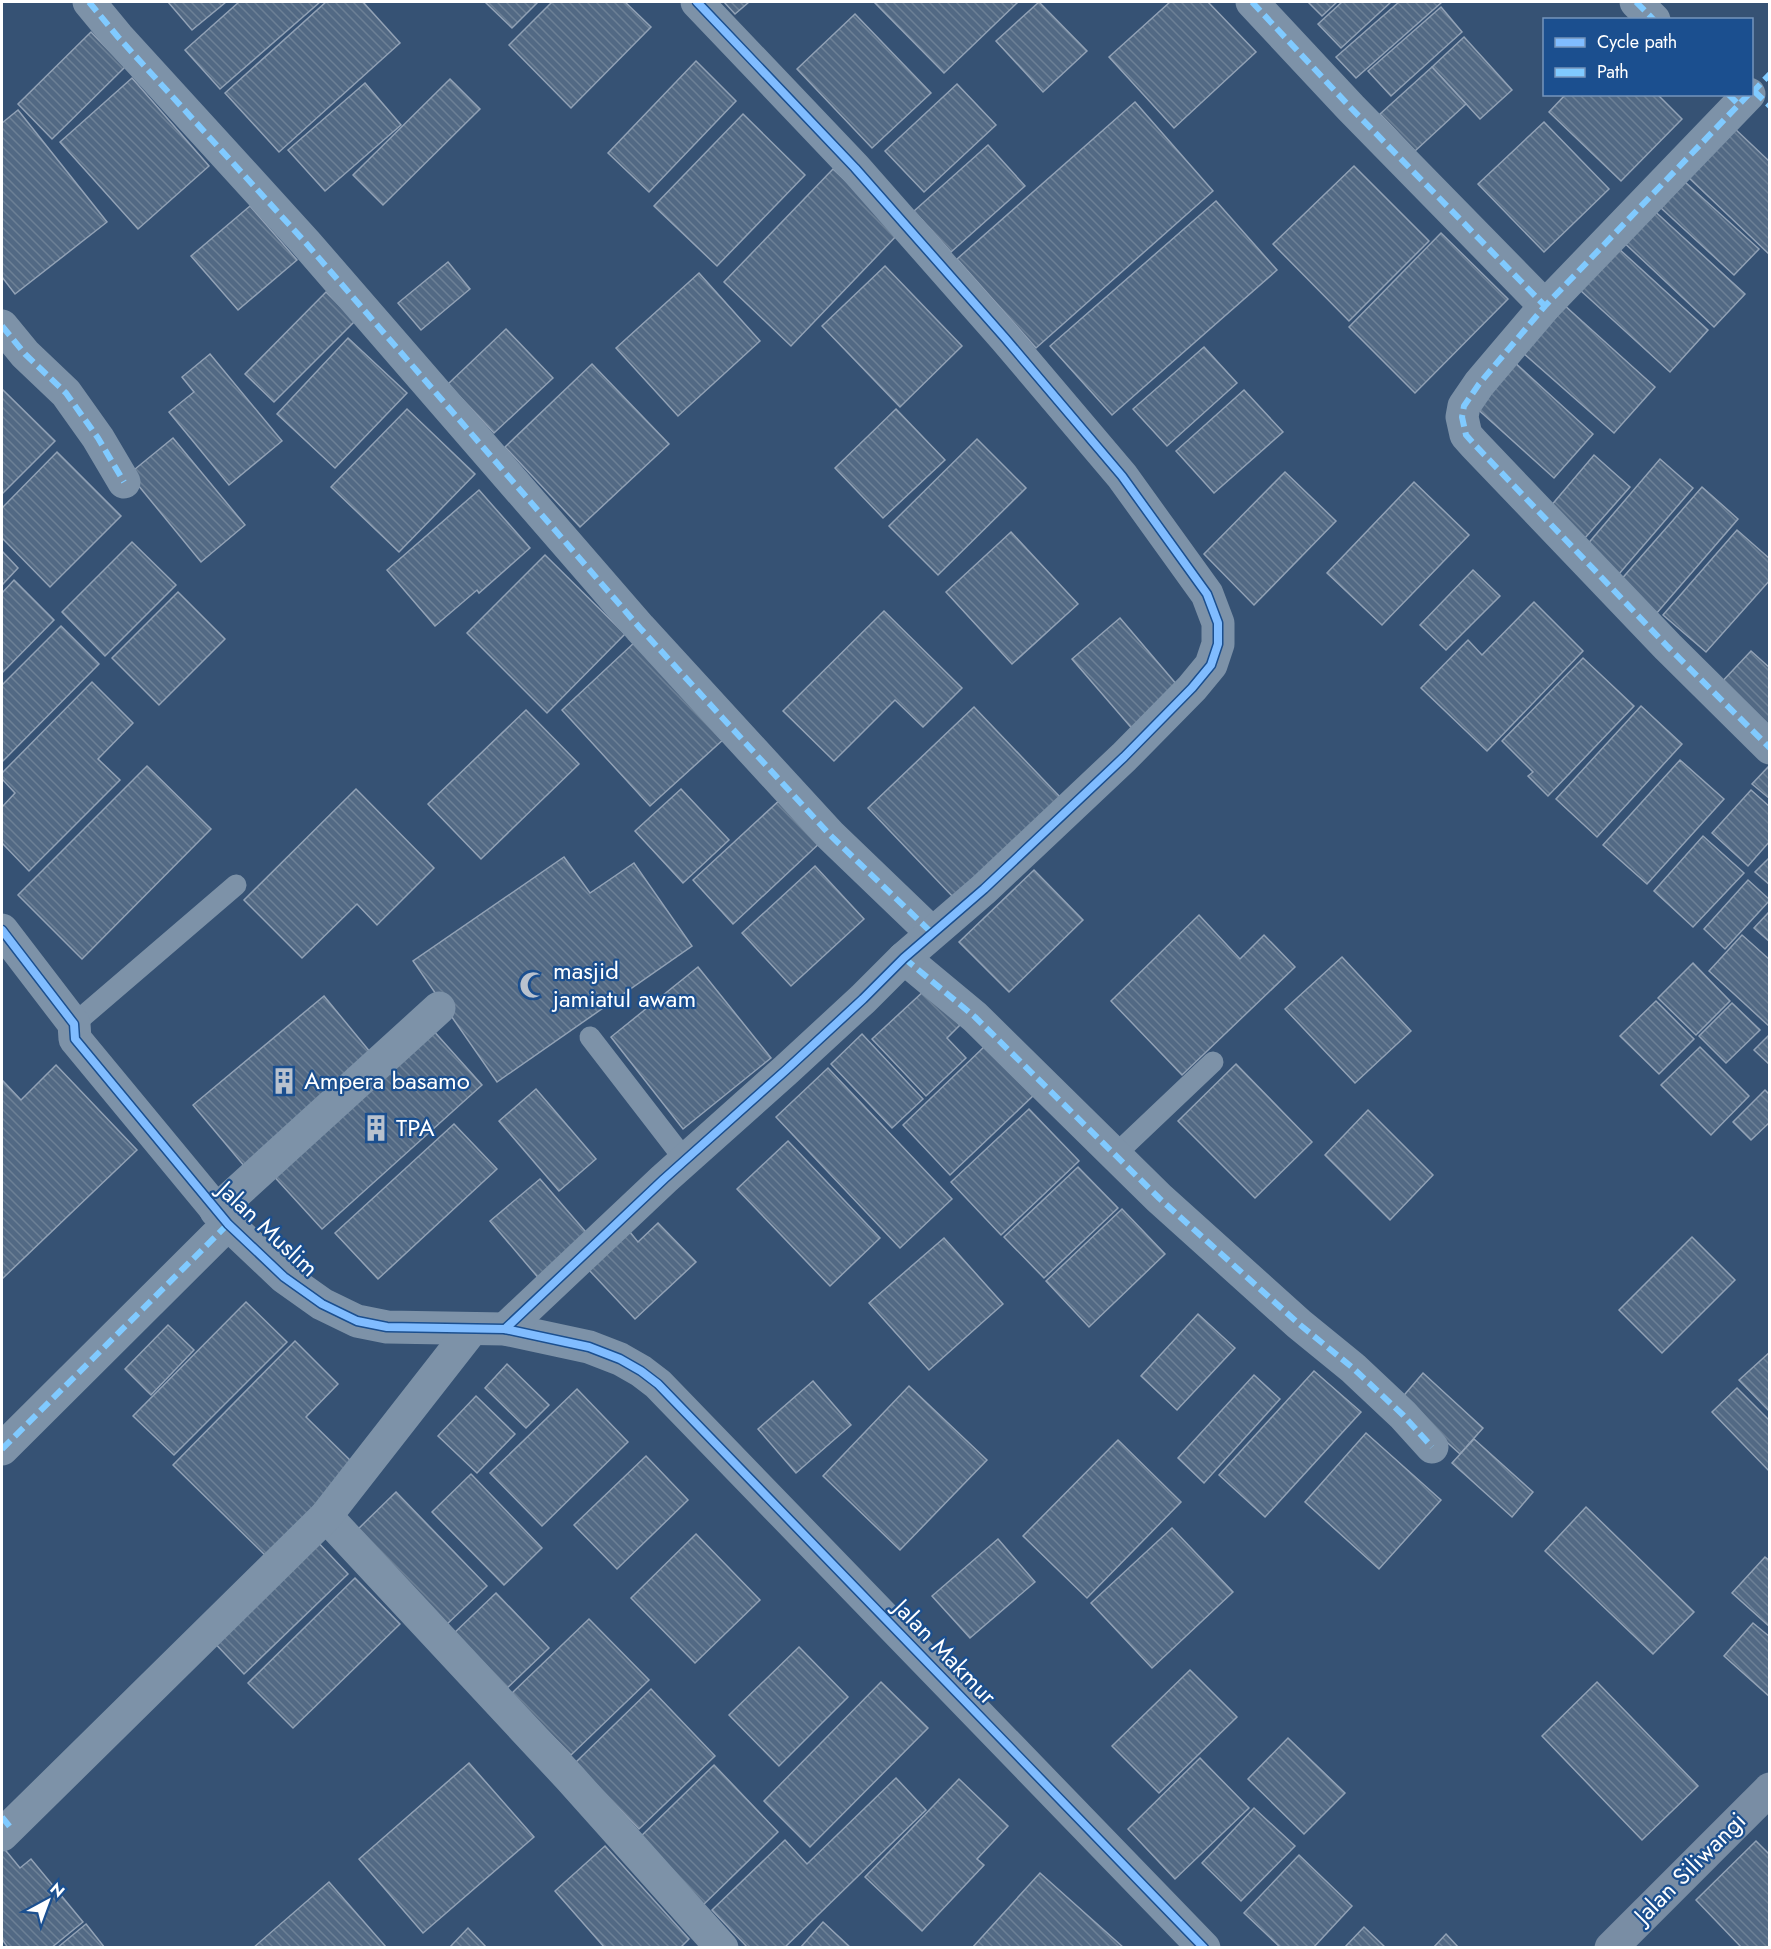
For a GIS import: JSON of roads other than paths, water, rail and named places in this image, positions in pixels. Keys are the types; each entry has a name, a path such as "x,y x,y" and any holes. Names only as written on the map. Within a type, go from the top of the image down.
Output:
{"street":[{"path":"89,2 118,37 305,242 640,628 830,835 932,933"},
{"path":"505,1329 685,1160 863,999 904,958 984,889 1115,765 1192,688 1211,665 1218,644 1218,623 1207,594 1122,476 902,220 792,100 697,2"},
{"path":"1252,2 1351,108 1545,306"},
{"path":"1636,2 1652,18"},
{"path":"1749,96 1545,306 1479,384 1464,406 1462,417 1466,435 1668,647 1770,748"},
{"path":"2,326 25,354 66,393 98,438 124,482"},
{"name":"Jalan Muslim","path":"2,930 74,1024 75,1039 222,1217 284,1277 322,1304 357,1321 387,1328 505,1329 589,1347 620,1359 642,1371 658,1384"},
{"path":"904,958 975,1017 1159,1198 1299,1324 1353,1368 1403,1414 1432,1447"},
{"path":"2,1449 222,1217 439,1008"},
{"path":"4,1826 326,1516 472,1329"},
{"name":"Jalan Makmur","path":"658,1384 1204,1947"},
{"path":"326,1516 570,1778 720,1947"},
{"name":"Jalan Siliwangi","path":"1611,1947 1770,1789"}],"lane":[{"path":"74,1024 236,885"},
{"path":"590,1037 685,1160"},
{"path":"1116,1154 1213,1062"}],"place":[{"name":"masjid jamiatul awam","path":"533,985"},
{"name":"Ampera basamo","path":"284,1081"},
{"name":"TPA","path":"376,1128"}]}
